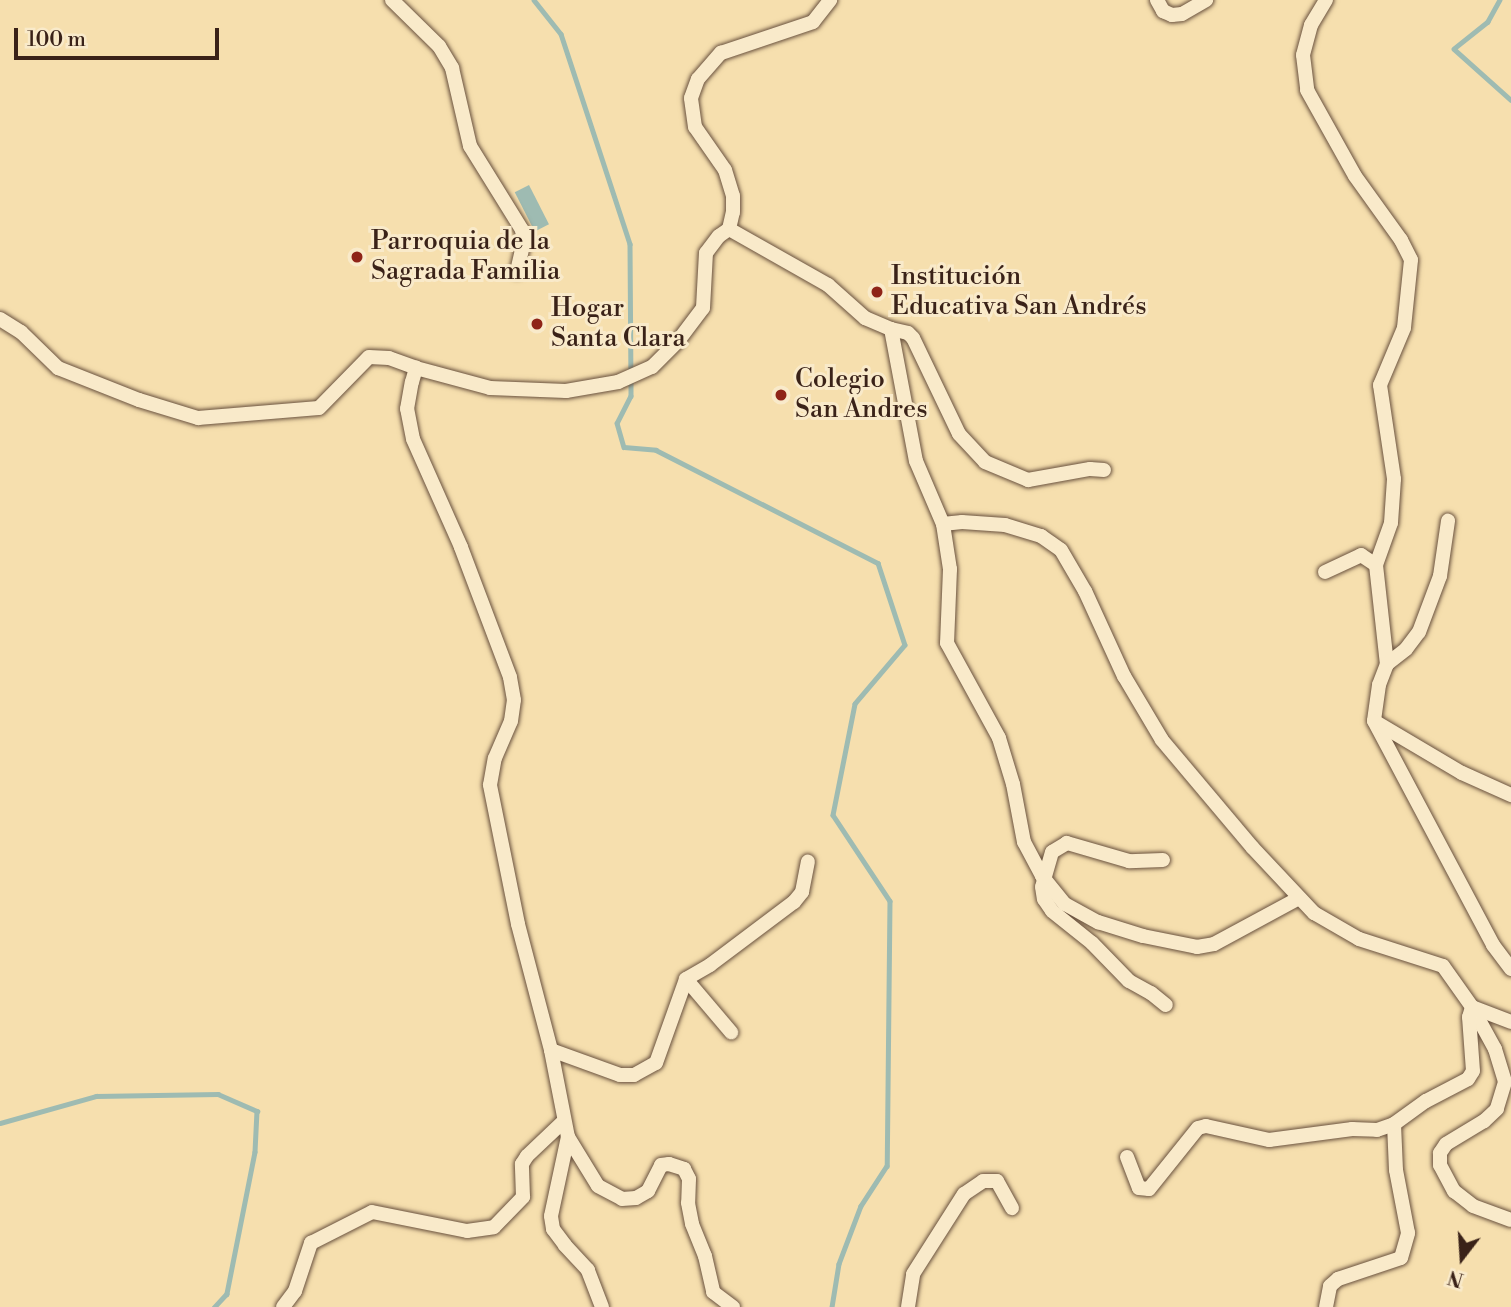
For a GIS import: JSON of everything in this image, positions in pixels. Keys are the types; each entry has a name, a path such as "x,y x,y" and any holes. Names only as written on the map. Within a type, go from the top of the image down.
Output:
{"street":[{"path":"392,0 439,46 452,68 470,146 522,230 524,242 517,271"},
{"path":"0,319 20,332 58,368 139,400 198,418 319,408 369,357 389,358 490,388 566,391 618,382 652,367 678,341 703,308 706,253 719,236 729,229 733,196 725,170 695,127 691,111 698,79 721,54 813,22 830,0"},
{"path":"1157,0 1163,11 1172,15 1182,14 1206,0"},
{"path":"1326,0 1311,25 1303,55 1307,90 1355,176 1401,240 1411,260 1404,328 1380,385 1394,479 1391,523 1376,565 1387,664 1379,685 1374,722 1493,945 1511,969"},
{"path":"729,229 828,285 865,318 908,333 913,338 959,434 985,462 1028,480 1090,469 1104,470"},
{"path":"891,329 916,461 943,524 950,569 947,643 999,738 1013,784 1024,842 1042,876 1065,904 1098,922 1143,936 1197,947 1214,944 1299,898"},
{"path":"416,368 407,409 413,439 461,547 510,677 514,700 512,721 495,758 490,785 518,924 551,1050 568,1137 598,1186 622,1199 636,1198 648,1191 661,1165 669,1164 684,1169 689,1179 688,1203 692,1224 705,1256 713,1292 733,1307"},
{"path":"1387,664 1406,649 1419,632 1440,576 1448,521"},
{"path":"943,524 962,522 1005,525 1041,536 1061,550 1084,591 1124,676 1162,740 1299,898 1314,914 1359,939 1443,966 1472,1007 1495,1049 1505,1082 1497,1109 1484,1121 1446,1144 1440,1153 1440,1165 1454,1191 1472,1206 1511,1220"},
{"path":"1325,572 1361,555 1376,565"},
{"path":"1374,722 1462,773 1511,795"},
{"path":"1163,860 1129,861 1067,843 1052,852 1042,876 1044,898 1052,911 1091,943 1129,981 1166,1005"},
{"path":"551,1050 620,1075 634,1075 656,1063 686,979 710,965 794,902 802,892 808,862"},
{"path":"686,979 731,1032"},
{"path":"1472,1007 1511,1022"},
{"path":"1127,1157 1139,1188 1149,1189 1157,1183 1192,1131 1198,1128 1206,1126 1269,1140 1352,1129 1377,1130 1394,1124 1426,1101 1468,1079 1474,1061 1469,1017 1472,1007"},
{"path":"283,1307 295,1291 311,1243 372,1212 467,1231 494,1227 523,1197 522,1164 527,1156 564,1121"},
{"path":"1326,1307 1330,1286 1338,1279 1395,1262 1401,1258 1406,1247 1408,1233 1394,1154 1394,1124"},
{"path":"568,1137 551,1216 554,1228 588,1270 602,1307"},
{"path":"908,1307 913,1274 964,1195 984,1181 997,1181 1012,1208"}],"water":[{"path":"529,185 549,224 535,231 515,192"}],"waterway":[{"path":"534,0 561,34 630,244 631,372"},
{"path":"1500,0 1488,22 1454,49 1511,100"},
{"path":"631,381 631,396 617,423 624,447 656,450 878,563 905,645 855,704 833,815 890,901 887,1166 861,1206 839,1264 832,1307"},
{"path":"0,1123 96,1096 218,1094 257,1111 255,1152 227,1294 215,1307"}],"place":[{"name":"Parroquia de la Sagrada Familia","path":"357,257"},
{"name":"Institución Educativa San Andrés","path":"877,292"},
{"name":"Hogar Santa Clara","path":"537,324"},
{"name":"Colegio San Andres","path":"781,395"}]}
